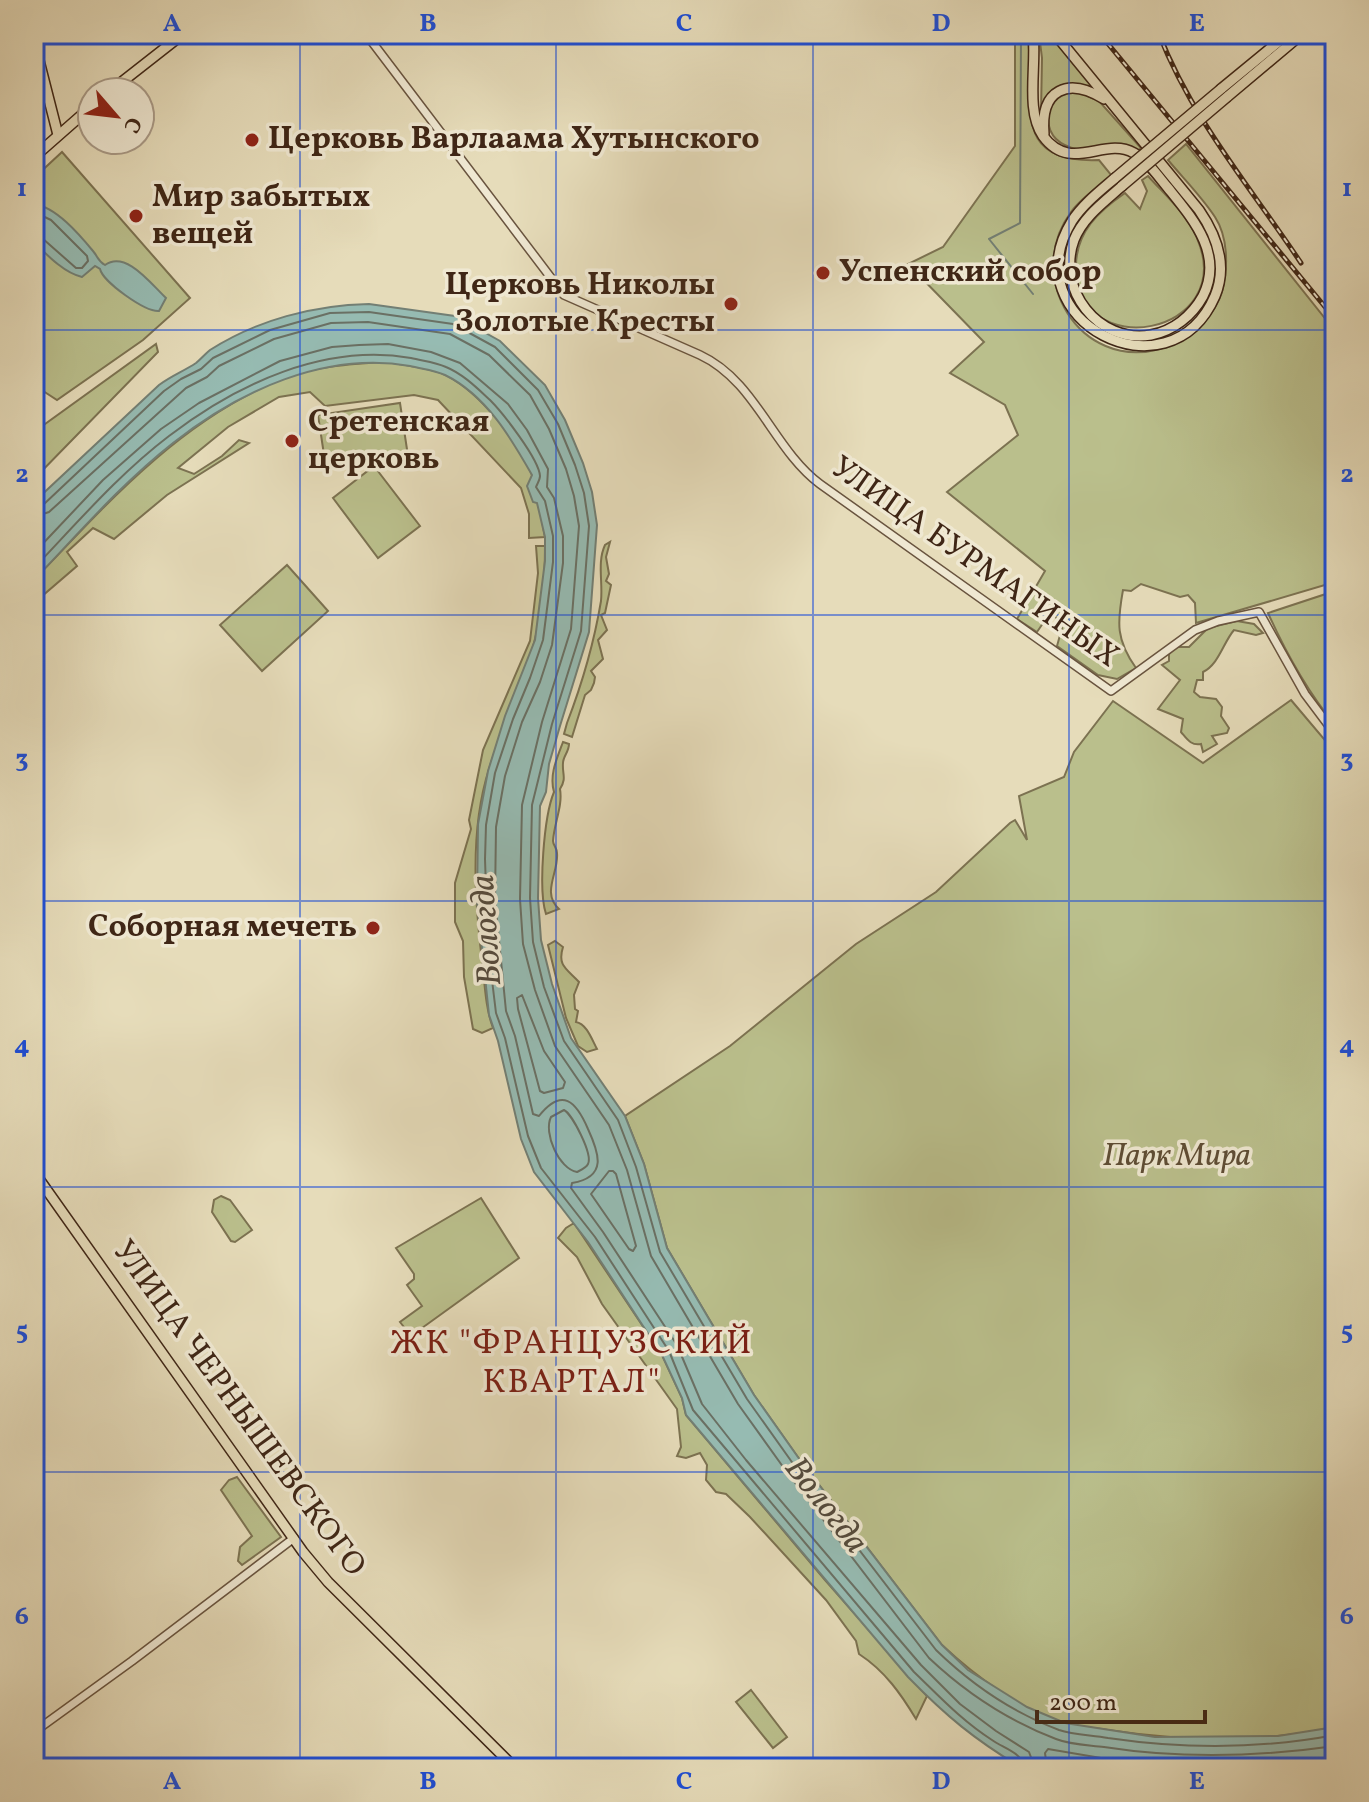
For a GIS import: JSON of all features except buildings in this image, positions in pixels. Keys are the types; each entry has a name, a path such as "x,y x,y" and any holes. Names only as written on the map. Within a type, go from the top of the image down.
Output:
{"main road":[{"path":"129,76 183,34"},
{"path":"1033,34 1035,116 1044,138 1071,154 1116,149 1134,153 1155,172 1200,229 1206,243 1209,262 1202,297 1176,325 1149,335 1122,333 1103,325 1081,303 1071,282 1071,257 1077,234 1119,182"},
{"path":"1055,34 1110,103 1199,210 1218,246 1221,271 1217,290 1208,308 1188,330 1164,342 1132,346 1105,338 1080,319 1063,290 1059,258 1068,229 1081,208 1119,182 1224,93 1288,34"},
{"path":"1224,93 1302,34"},
{"path":"34,41 58,135"},
{"path":"1044,138 1045,109 1051,98 1063,89 1086,88 1110,103"},
{"path":"34,157 76,120"},
{"name":"УЛИЦА ЧЕРНЫШЕВСКОГО","path":"34,1172 328,1582 515,1768"}],"street":[{"name":"УЛИЦА БУРМАГИНЫХ","path":"366,34 564,295 700,355 719,367 744,392 809,476 1111,691 1195,630 1218,621 1259,612 1305,694 1335,734"},
{"path":"34,1732 294,1538"}],"green space":[{"path":"1015,34 1027,34 1030,105 1032,124 1038,139 1050,151 1070,158 1099,160 1112,176 1071,212 1058,237 1053,264 1057,290 1068,313 1084,332 1106,346 1131,352 1160,349 1189,336 1216,305 1226,270 1222,233 1210,210 1168,160 1186,144 1335,331 1335,582 1196,623 1195,603 1188,595 1180,597 1141,584 1131,591 1123,590 1120,631 1125,649 1136,668 1117,679 1098,675 1057,646 1062,628 1060,620 1055,617 1057,613 1052,610 1037,632 1017,619 1045,571 947,492 1018,435 1005,405 950,373 984,342 908,264 943,247 1015,146"},
{"path":"1039,34 1051,34 1098,93 1071,85 1041,113"},
{"path":"1072,89 1099,101 1141,148 1138,151 1080,150 1056,139 1050,129 1049,109 1056,98"},
{"path":"62,152 190,298 143,340 57,400 34,385 34,178"},
{"path":"1148,176 1193,229 1204,271 1196,298 1177,316 1152,326 1124,326 1100,317 1082,297 1077,254 1091,224 1106,207 1125,193 1140,209 1147,191 1142,180"},
{"path":"156,344 158,352 34,479 34,432"},
{"path":"386,362 441,373 468,390 495,416 532,475 545,537 529,538 529,514 521,488 438,400 414,395 325,406 310,392 279,397 228,427 178,468 194,474 222,456 239,440 249,443 167,495 114,539 93,528 67,552 77,566 34,603 34,580 148,465 212,416 247,395 296,374 334,366"},
{"path":"400,403 408,456 326,468 318,415"},
{"path":"374,466 420,526 378,558 333,498"},
{"path":"610,542 606,557 609,574 606,581 611,585 605,613 601,615 607,630 598,640 603,659 591,671 595,677 594,683 585,695 572,737 564,734 595,632 601,601 601,558 605,545"},
{"path":"536,546 545,546 537,631 489,769 478,817 478,919 486,999 493,1028 482,1033 473,1029 464,977 463,941 455,922 455,883 471,829 469,820 483,750 530,641 538,573"},
{"path":"287,565 328,611 262,671 220,625"},
{"path":"1335,591 1335,725 1298,671 1268,613"},
{"path":"1237,621 1254,624 1263,633 1256,635 1234,630 1217,659 1203,672 1203,680 1197,680 1194,692 1200,697 1216,699 1229,728 1227,733 1212,736 1217,744 1203,752 1201,744 1192,743 1181,732 1183,719 1158,709 1180,680 1162,665 1169,661 1169,654 1176,647 1189,647 1208,628"},
{"name":"Парк Мира","path":"1291,700 1335,752 1335,1727 1279,1736 1222,1739 1136,1734 1066,1724 1033,1711 1000,1691 942,1645 800,1460 754,1395 667,1248 644,1164 625,1116 730,1046 856,944 936,892 1010,823 1015,820 1027,840 1019,796 1064,777 1074,752 1113,701 1203,763"},
{"path":"563,742 569,744 563,761 564,779 553,842 557,860 551,889 551,896 559,909 546,914 542,888 545,835 554,792 553,773"},
{"path":"555,941 563,947 561,959 564,967 579,982 574,995 575,1009 578,1011 576,1022 586,1029 597,1049 587,1052 578,1046 566,1018 548,945"},
{"path":"221,1196 230,1200 252,1230 235,1242 231,1241 212,1212 214,1200"},
{"path":"481,1198 519,1258 411,1336 400,1322 422,1306 407,1285 414,1279 414,1274 396,1248"},
{"path":"574,1223 662,1355 682,1398 686,1415 927,1696 916,1719 892,1684 859,1654 856,1641 826,1600 750,1517 726,1494 716,1492 706,1480 707,1465 700,1453 686,1458 677,1456 681,1447 677,1409 602,1304 577,1257 558,1238"},
{"path":"237,1477 281,1537 242,1565 238,1561 240,1547 252,1536 221,1490 229,1480"},
{"path":"751,1690 787,1737 773,1748 736,1702"}],"water":[{"path":"34,204 51,210 66,222 105,265 121,262 138,271 166,298 159,311 144,307 125,295 95,266 82,277 56,263 34,242"},
{"name":"Вологда","path":"369,304 455,316 500,341 545,385 565,420 583,463 597,525 589,632 549,764 546,792 540,806 538,898 541,940 571,1038 625,1116 644,1164 667,1248 754,1395 942,1645 968,1670 1027,1707 1065,1723 1155,1737 1278,1736 1335,1727 1335,1768 1022,1768 962,1727 908,1677 686,1415 682,1398 662,1355 588,1242 534,1172 521,1139 489,1015 477,901 478,824 488,771 505,716 535,640 545,537 537,503 533,502 527,486 532,475 506,432 473,394 437,372 378,363 346,364 284,379 226,407 154,458 34,580 34,502 159,385 196,363 210,350 247,330 307,311"}],"waterway":[{"path":"1021,34 1020,223 989,239 1033,294"}],"railway":[{"path":"1100,34 1335,319"},
{"path":"1159,34 1205,124 1301,263"}],"place":[{"name":"Церковь Варлаама Хутынского","path":"252,140"},
{"name":"Мир забытых вещей","path":"136,216"},
{"name":"Успенский собор","path":"823,273"},
{"name":"Церковь Николы Золотые Кресты","path":"731,304"},
{"name":"Сретенская церковь","path":"292,441"},
{"name":"Соборная мечеть","path":"373,928"}],"district":[{"name":"ЖК \"ФРАНЦУЗСКИЙ КВАРТАЛ\"","path":"572,1364"}]}
